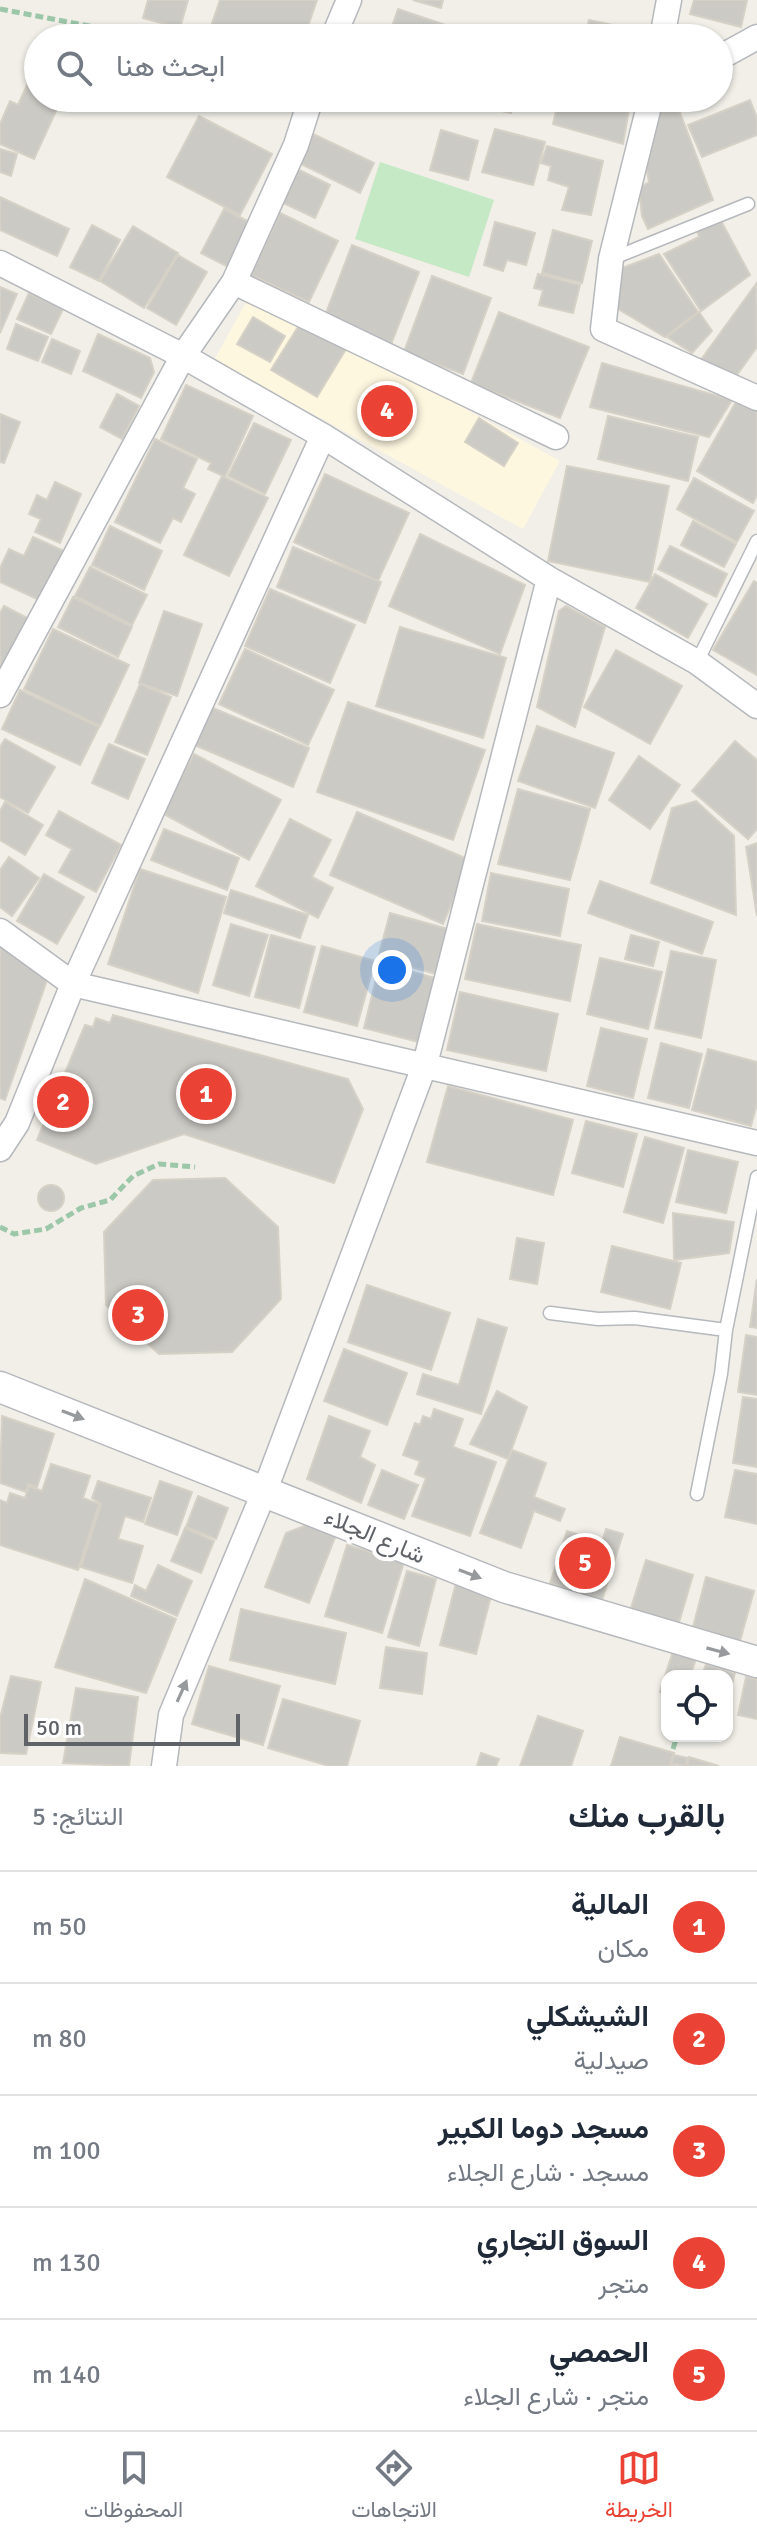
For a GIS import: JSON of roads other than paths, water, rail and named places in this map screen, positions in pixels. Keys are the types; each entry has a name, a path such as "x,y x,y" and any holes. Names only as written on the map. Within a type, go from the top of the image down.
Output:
{"street":[{"path":"339,24 349,0"},
{"path":"665,24 669,0"},
{"path":"733,50 757,37"},
{"path":"0,695 183,356 234,282 296,145 307,112"},
{"path":"648,112 611,259 603,329 757,398"},
{"path":"0,263 183,356 323,436 549,579 697,662 757,706"},
{"path":"234,282 556,437"},
{"path":"0,1149 17,1123 73,984 323,436"},
{"path":"164,1766 171,1715 265,1490 425,1064 549,579"},
{"path":"0,931 73,984 757,1143"},
{"name":"شارع الجلاء","path":"0,1387 504,1587 757,1662"}],"lane":[{"path":"611,259 748,204"},
{"path":"697,662 757,541"},
{"path":"697,1494 757,1177"},
{"path":"550,1313 598,1319 635,1318 726,1330"}],"place":[{"name":"السوق التجاري","path":"387,411"},
{"name":"المالية","path":"206,1094"},
{"name":"الشيشكلي","path":"63,1102"},
{"name":"مسجد دوما الكبير","path":"138,1315"},
{"name":"الحمصي","path":"585,1563"}]}
